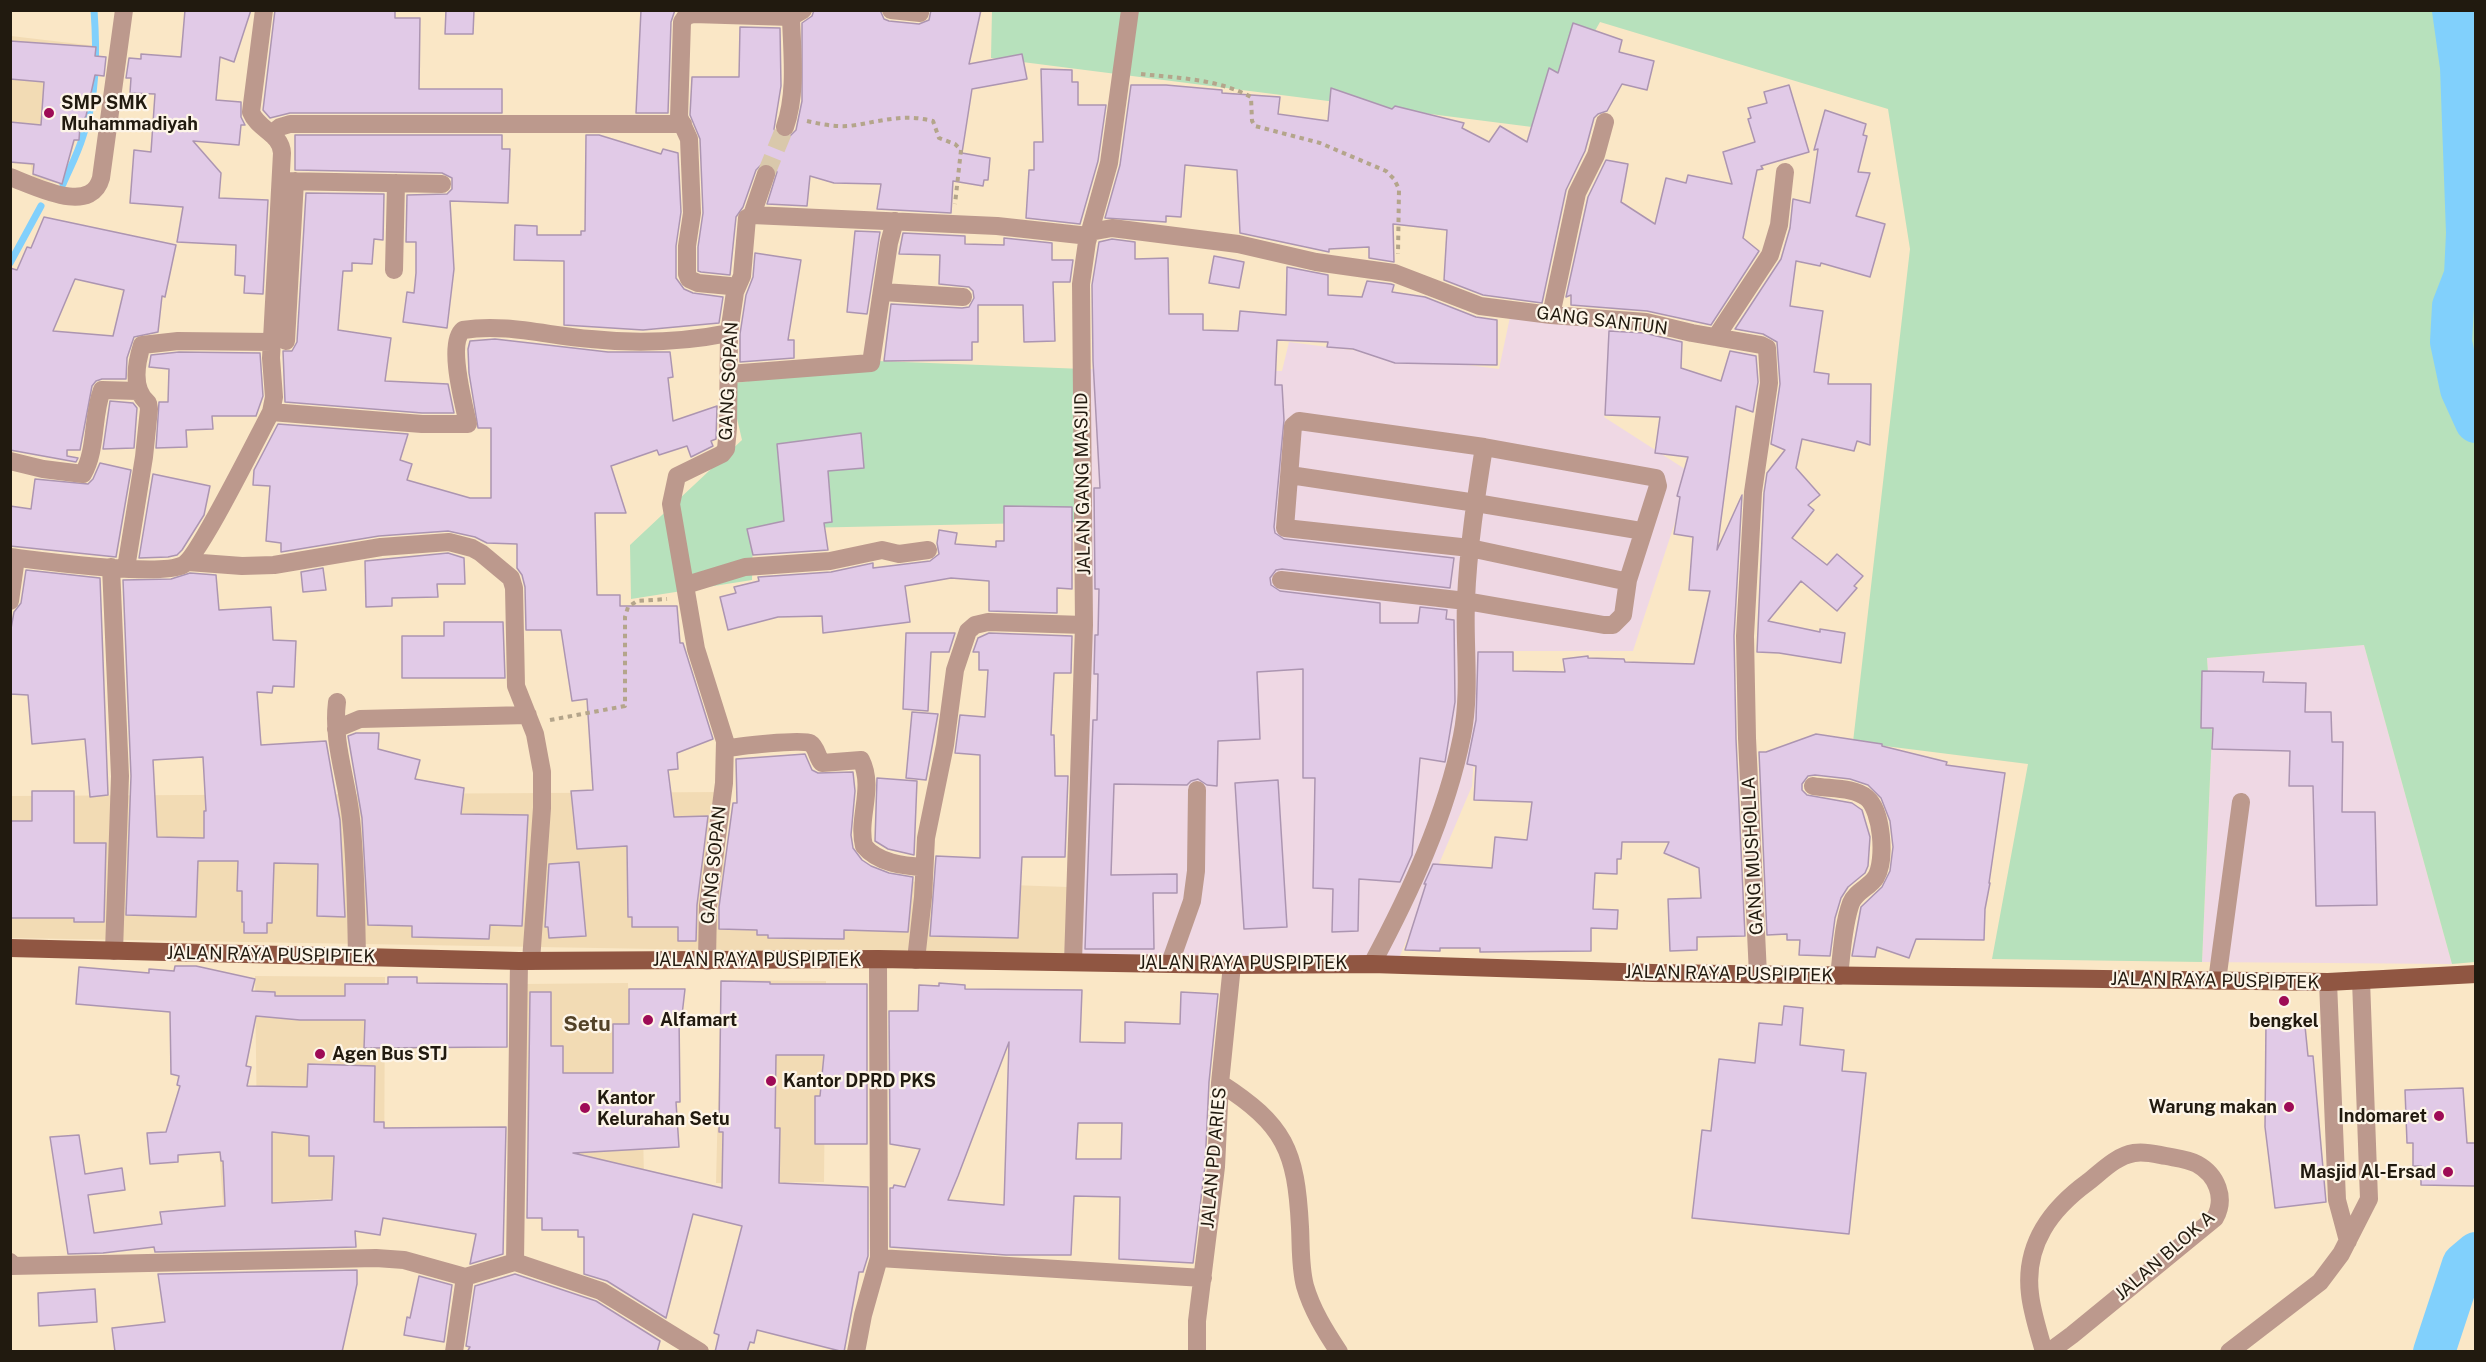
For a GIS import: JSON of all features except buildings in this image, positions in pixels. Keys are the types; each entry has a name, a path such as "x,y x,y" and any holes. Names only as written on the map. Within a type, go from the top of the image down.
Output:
{"main road":[{"name":"JALAN RAYA PUSPIPTEK","path":"10,948 525,961 878,959 1232,965 1372,964 1758,975 2217,981 2328,982 2475,974"}],"street":[{"path":"10,177 64,195 85,196 97,189 104,157 124,10"},
{"path":"188,562 209,529 271,412 274,397 288,181 282,144 257,123 251,112 264,10"},
{"path":"891,10 920,13"},
{"name":"JALAN GANG MASJID","path":"1072,962 1084,625 1081,319 1083,262 1109,163 1130,10"},
{"path":"735,292 730,286 698,283 687,276 687,246 692,213 689,139 679,117 682,22 686,16 693,14 797,14 793,85 787,122"},
{"path":"1551,315 1577,193 1596,155 1605,122"},
{"path":"270,134 290,124 683,124"},
{"path":"1716,337 1770,255 1779,225 1785,172"},
{"name":"GANG SOPAN","path":"707,961 708,906 724,783 726,749 724,734 696,649 671,504 674,486 680,473 724,452 728,428 729,333 735,292 742,276 746,220 752,215 766,174"},
{"path":"288,181 442,184"},
{"path":"394,270 396,183"},
{"path":"752,215 1034,228 1090,234"},
{"path":"729,374 871,363 889,243 895,221"},
{"name":"GANG SANTUN","path":"1090,234 1112,228 1238,244 1316,262 1398,274 1480,306 1551,315 1646,322 1767,348 1769,383 1753,492 1745,636 1747,738"},
{"path":"882,292 963,297"},
{"path":"271,412 422,424 468,424 458,379 458,339 464,330 533,330 589,339 638,341 685,340 729,333"},
{"path":"114,951 120,776 118,568 144,457 149,409 138,391 142,345 178,341 279,342"},
{"path":"10,461 43,469 83,474 102,390 138,391"},
{"path":"1281,580 1466,601 1613,625 1623,615 1628,580 1658,486 1656,478 1484,447 1299,421 1293,426 1285,528 1470,548 1628,580"},
{"path":"1372,964 1416,876 1448,790 1463,734 1467,680 1466,601 1470,548 1484,447"},
{"path":"1290,475 1476,502 1642,531"},
{"path":"10,601 13,557 118,568 171,568 188,562 254,566 305,561 407,543 439,542 472,548 513,582 516,686 530,719 541,764 542,808 525,961 515,1262"},
{"path":"687,592 745,567 830,561 882,550 899,554 928,550"},
{"path":"916,960 923,897 926,838 945,745 956,670 968,631 975,625 988,622 1084,625"},
{"path":"337,702 336,729 351,819 357,957"},
{"path":"336,729 360,719 530,719"},
{"name":"GANG MUSHOLLA","path":"1747,738 1758,975"},
{"path":"726,749 750,744 776,745 803,741 813,746 822,763 861,760 865,769 866,784 864,846 872,854 889,862 924,867"},
{"path":"1813,786 1848,791 1867,798 1873,808 1883,841 1876,876 1856,895 1850,905 1839,976"},
{"path":"1170,963 1192,901 1196,871 1197,790"},
{"path":"2217,981 2241,802"},
{"path":"856,1352 863,1315 879,1258 878,959"},
{"name":"JALAN PD ARIES","path":"1197,1352 1197,1321 1216,1167 1220,1083 1232,965"},
{"path":"2229,1352 2320,1282 2341,1254 2369,1199 2361,980"},
{"path":"2328,982 2337,1200 2348,1241"},
{"path":"1220,1083 1250,1102 1285,1144 1294,1166 1298,1189 1304,1284 1311,1305 1339,1352"},
{"name":"JALAN BLOK A","path":"2134,1153 2148,1153 2184,1160 2196,1164 2210,1174 2216,1183 2221,1199 2220,1209 2215,1218 2072,1335 2046,1352 2029,1292 2031,1266 2033,1253 2043,1226 2064,1200 2119,1158 2134,1153"},
{"path":"10,1262 11,1266 376,1258 404,1260 465,1277 515,1262 601,1291 672,1343 700,1352"},
{"path":"879,1258 1203,1278"},
{"path":"454,1352 465,1277"}],"path":[{"path":"1122,72 1204,82 1240,91 1251,97 1252,124 1255,126 1320,143 1386,171 1394,179 1398,189 1398,274"},
{"path":"787,122 842,126 889,118 918,118 933,121 939,138 956,144 961,150 953,224"},
{"path":"530,719 623,707 626,701 625,617 628,607 633,603 687,592"}],"shaded area":[{"name":"SMP SMK Muhammadiyah","path":"11,36 96,46 94,86 80,141 75,141 62,184 33,178 31,165 11,163"},
{"path":"1510,317 1621,326 1604,417 1691,473 1633,651 1481,651 1472,786 1399,958 1066,956 1084,369 1282,371 1289,342 1499,369"},
{"path":"2364,645 2452,964 2202,962 2212,733 2207,658"},
{"path":"726,792 724,875 1068,887 1066,956 11,938 11,796"},
{"name":"Agen Bus STJ","path":"255,976 385,977 384,1195 223,1205 218,1132 257,1131"},
{"name":"Kantor DPRD PKS","path":"721,980 826,981 824,1182 716,1183"},
{"name":"Kantor Kelurahan Setu","path":"628,983 629,1037 641,1038 644,1178 528,1191 525,984"}],"green space":[{"path":"992,10 2475,11 2475,962 2452,964 2364,645 2207,658 2212,733 2202,962 1992,959 2028,764 1853,742 1910,249 1888,109 1600,22 1540,128 991,58"},
{"path":"878,361 1084,369 1080,522 753,529 752,580 631,599 630,545 742,440 729,384"}],"waterway":[{"path":"63,184 81,142 91,105 96,58 94,10"},
{"path":"2453,10 2461,67 2467,233 2465,275 2453,306 2451,342 2461,389 2476,422"},
{"path":"10,263 41,206"},
{"path":"2434,1352 2463,1264 2476,1253"}],"tunnel":[{"path":"766,174 785,127"}],"place":[{"name":"SMP SMK Muhammadiyah","path":"49,113"},
{"name":"bengkel","path":"2284,1001"},
{"name":"Alfamart","path":"648,1020"},
{"name":"Agen Bus STJ","path":"320,1054"},
{"name":"Kantor DPRD PKS","path":"771,1081"},
{"name":"Warung makan","path":"2289,1107"},
{"name":"Kantor Kelurahan Setu","path":"585,1108"},
{"name":"Indomaret","path":"2439,1116"},
{"name":"Masjid Al-Ersad","path":"2448,1172"}],"district":[{"name":"Setu","path":"587,1025"}]}
